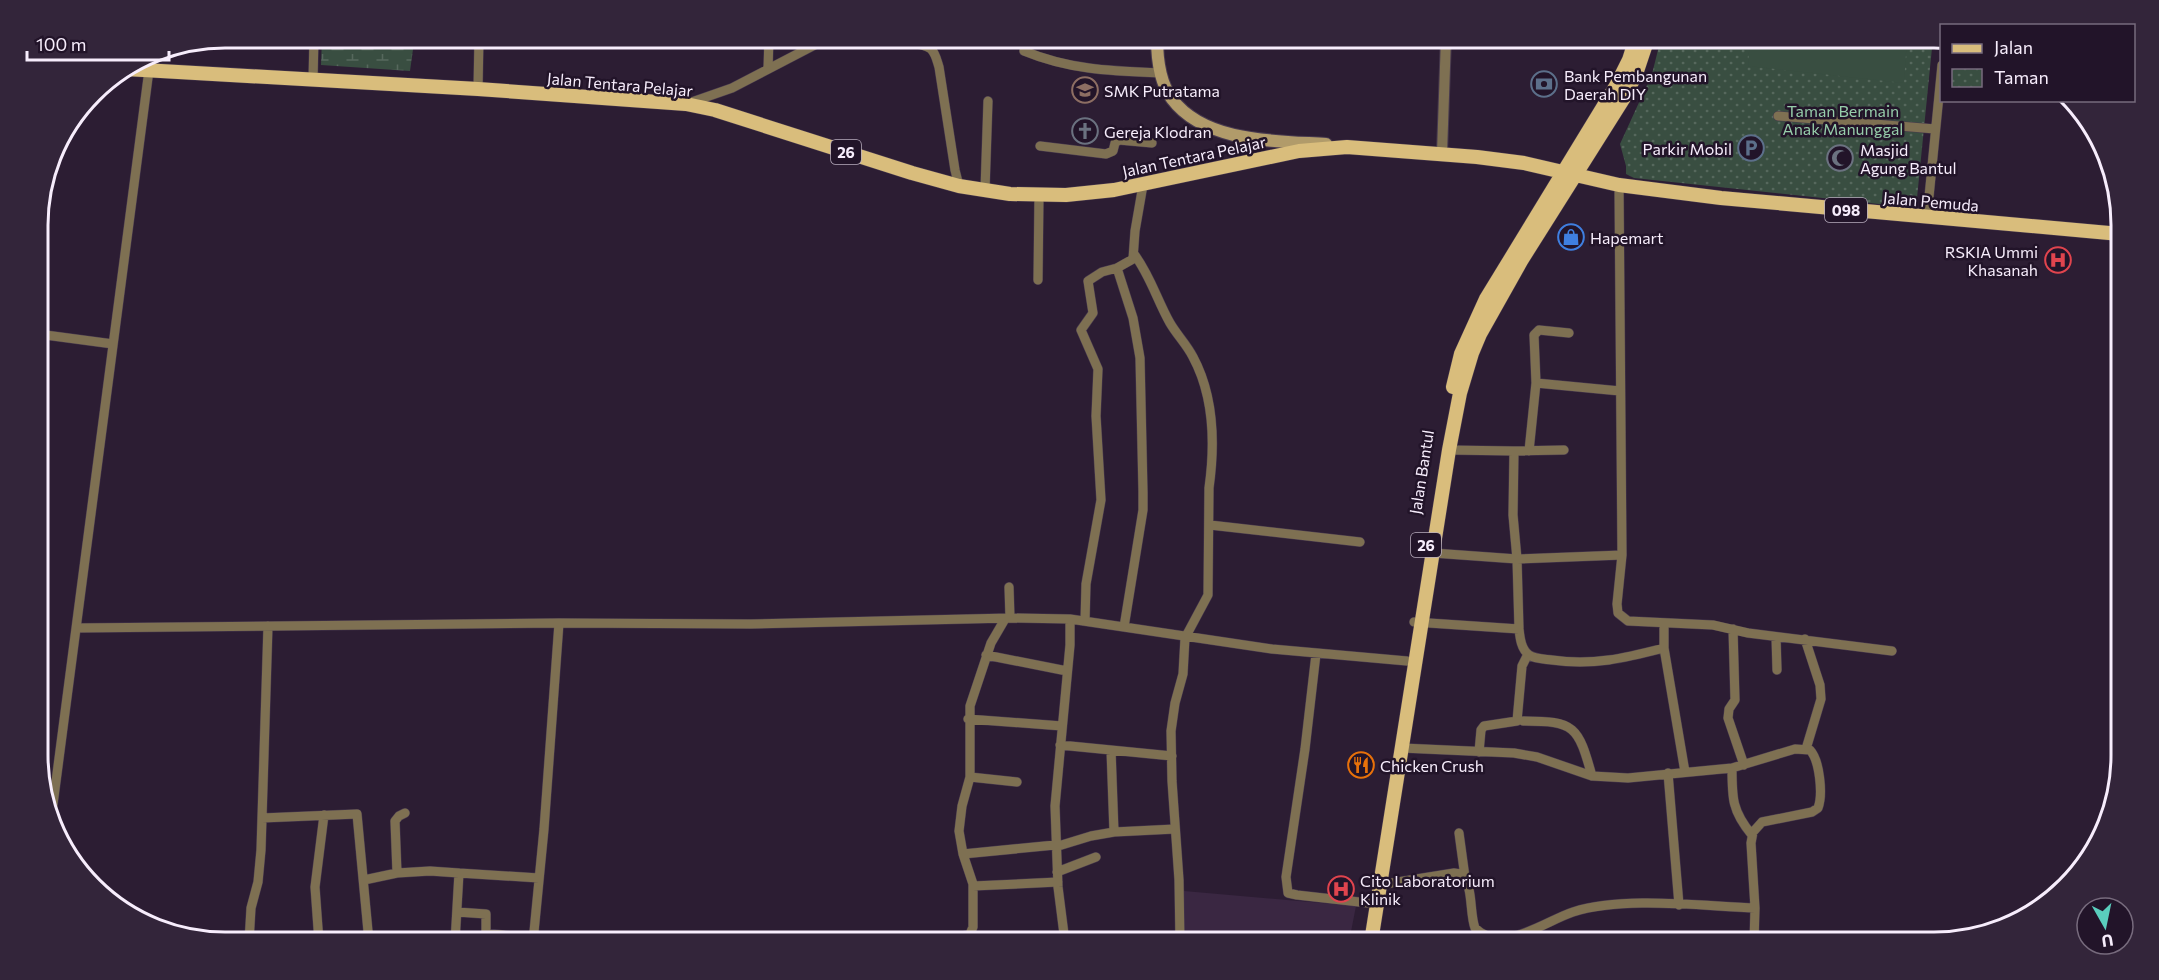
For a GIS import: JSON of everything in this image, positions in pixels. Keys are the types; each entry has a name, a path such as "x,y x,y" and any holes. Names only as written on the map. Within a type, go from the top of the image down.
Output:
{"main road":[{"path":"1158,48 1161,73 1170,98 1180,109 1202,124 1223,133 1285,142 1366,147"},
{"path":"1567,175 1616,86 1633,48"},
{"path":"1567,175 1627,93 1645,48"},
{"name":"Jalan Tentara Pelajar","path":"140,70 478,89 686,104 715,110 959,186 1039,196 1089,193 1143,185 1299,151 1331,147 1366,147 1442,153 1524,163 1567,175"},
{"name":"Jalan Pemuda","path":"1567,175 1619,186 1721,198 2111,233"},
{"name":"Jalan Bantul","path":"1364,932 1407,661 1433,553 1460,393 1480,334 1567,175"},
{"name":"Jalan Bantul","path":"1372,932 1402,748 1446,418 1461,354 1486,299 1567,175"}],"street":[{"path":"313,80 314,48"},
{"path":"478,89 479,48"},
{"path":"768,69 769,48"},
{"path":"686,104 732,88 809,48"},
{"path":"930,48 939,67 959,186"},
{"path":"1442,153 1446,48"},
{"path":"1024,51 1052,62 1075,67 1161,73"},
{"path":"54,799 149,70"},
{"path":"1927,217 1940,75"},
{"path":"985,190 988,101"},
{"path":"1778,116 1935,129"},
{"path":"1040,146 1106,154 1113,152 1115,143 1119,140 1152,143"},
{"path":"1084,621 1086,584 1101,500 1096,416 1098,369 1081,330 1093,313 1088,280 1102,272 1130,263 1134,254 1135,231 1143,185"},
{"path":"1619,186 1622,555 1617,604 1620,616 1628,621 1713,625 1741,632 1892,651"},
{"path":"1038,280 1039,196"},
{"path":"1134,254 1145,269 1171,324 1192,356 1203,381 1212,433 1208,595 1185,638 1184,674 1173,717 1172,756 1180,932"},
{"path":"1117,268 1137,332 1142,425 1143,510 1124,627"},
{"path":"1529,451 1536,383 1535,332 1539,330 1569,333"},
{"path":"48,335 113,344"},
{"path":"1536,383 1620,391"},
{"path":"1449,450 1514,452 1564,450"},
{"path":"1514,452 1513,515 1519,629 1520,639 1527,654 1562,661 1601,662 1664,648"},
{"path":"1210,525 1360,542"},
{"path":"1433,553 1517,559 1622,555"},
{"path":"972,932 973,886 958,831 970,777 968,719 986,655 996,631 1008,619 1009,587"},
{"path":"76,628 1070,620 1185,638 1316,654 1407,661"},
{"path":"1064,932 1055,846 1056,782 1070,620"},
{"path":"1417,622 1519,629"},
{"path":"1664,622 1664,648 1685,772"},
{"path":"534,932 559,623"},
{"path":"250,932 251,908 260,874 268,626"},
{"path":"1733,629 1735,700 1729,709 1728,718 1744,765"},
{"path":"1776,637 1777,670"},
{"path":"1805,639 1820,685 1821,699 1806,748"},
{"path":"1316,654 1286,890 1297,895 1368,903"},
{"path":"1479,752 1484,726 1517,721 1522,666 1527,654"},
{"path":"986,655 1067,671"},
{"path":"968,719 1062,726"},
{"path":"1523,721 1558,722 1573,730 1584,747 1592,776"},
{"path":"1060,746 1172,756"},
{"path":"1402,748 1524,754 1592,776 1628,778 1732,768 1795,749 1806,748 1813,753 1817,762 1819,807 1812,812 1762,822 1755,828 1752,835 1754,932"},
{"path":"1111,750 1113,832"},
{"path":"1732,768 1735,811 1752,835"},
{"path":"1668,773 1679,905"},
{"path":"970,777 1017,782"},
{"path":"262,818 352,813 358,815 368,932"},
{"path":"397,873 395,821 405,813"},
{"path":"318,932 315,887 324,814"},
{"path":"963,854 1055,846 1113,832 1175,829"},
{"path":"1459,833 1473,923 1478,932"},
{"path":"1057,872 1096,857"},
{"path":"364,880 397,873 430,871 539,878"},
{"path":"456,932 459,873"},
{"path":"1379,885 1454,873 1465,877"},
{"path":"973,886 1058,882"},
{"path":"1525,932 1556,918 1590,908 1627,904 1755,908"},
{"path":"457,912 486,914 486,932"}],"shaded area":[{"path":"1184,891 1356,906 1351,932 1181,932"}],"green space":[{"path":"322,48 413,48 410,71 321,65"},
{"name":"Taman Bermain Anak Manunggal","path":"1658,48 1932,48 1916,208 1634,178 1626,174 1620,144 1652,74"},
{"path":"1749,48 1906,48 1904,83 1748,66"}],"place":[{"name":"Bank Pembangunan Daerah DIY","path":"1544,84"},
{"name":"SMK Putratama","path":"1085,90"},
{"name":"Gereja Klodran","path":"1085,131"},
{"name":"Parkir Mobil","path":"1751,148"},
{"name":"Masjid Agung Bantul","path":"1840,158"},
{"name":"Hapemart","path":"1571,237"},
{"name":"RSKIA Ummi Khasanah","path":"2058,260"},
{"name":"Chicken Crush","path":"1361,765"},
{"name":"Cito Laboratorium Klinik","path":"1341,889"}]}
